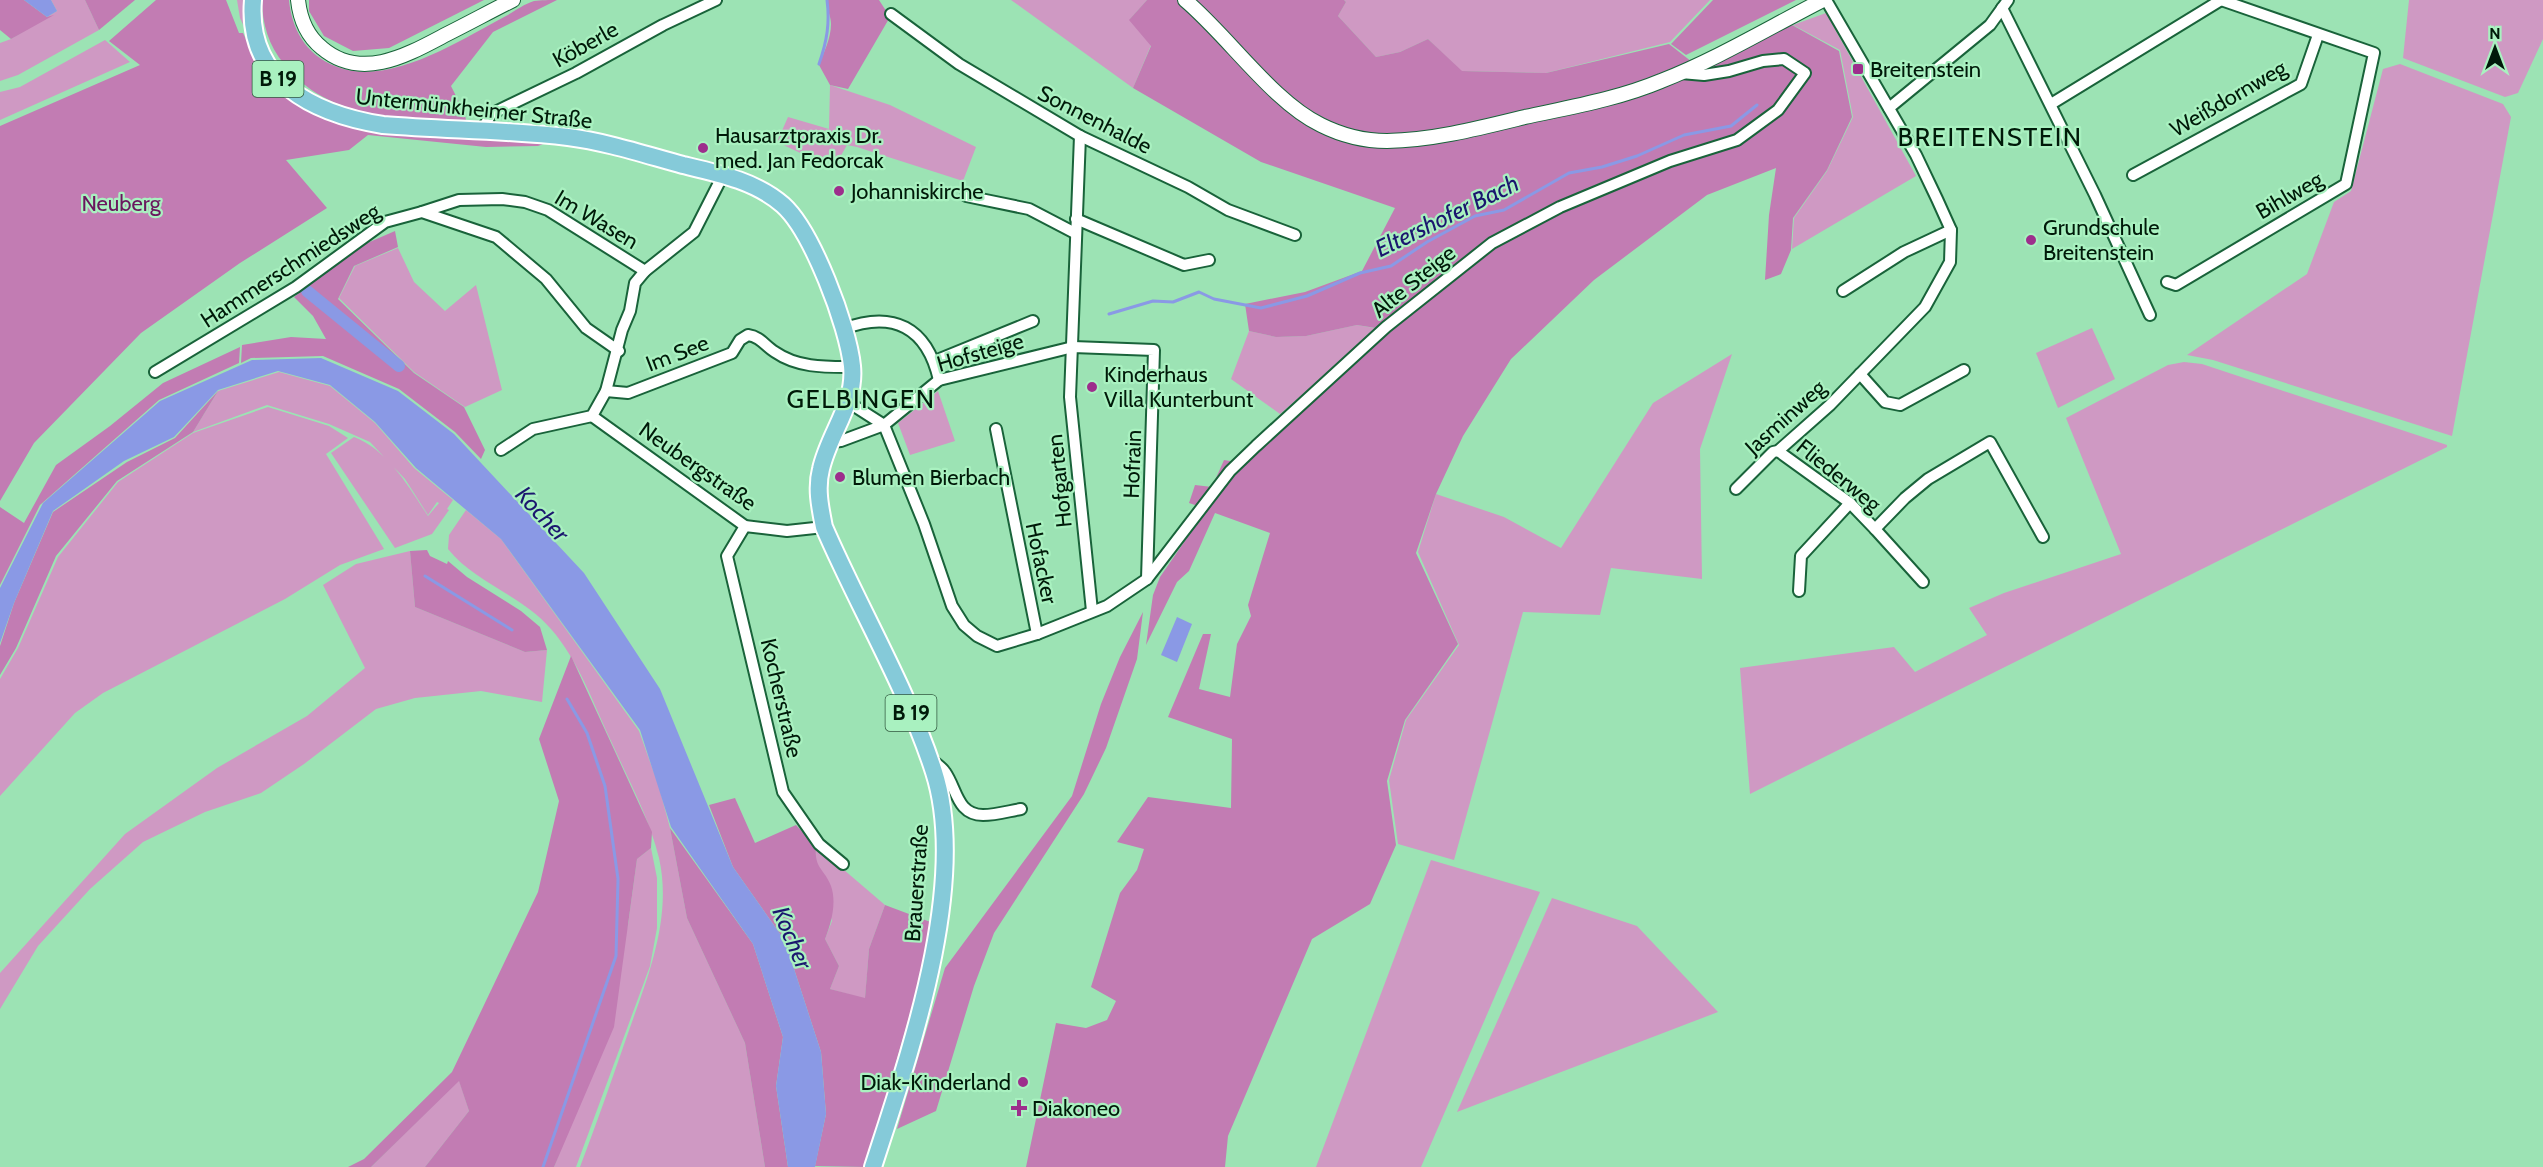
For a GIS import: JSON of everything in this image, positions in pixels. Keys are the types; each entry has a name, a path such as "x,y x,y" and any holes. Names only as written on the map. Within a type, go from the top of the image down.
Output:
{"main road":[{"name":"Untermünkheimer Straße","path":"253,0 254,35 261,54 280,82 312,104 352,120 383,125 571,138 723,175 760,190 784,206 795,218 816,257 843,329 852,367 848,402 831,442"},
{"path":"298,0 303,23 317,43 341,60 372,64 405,55 513,0"},
{"path":"1185,0 1209,20 1245,59 1300,112 1329,128 1361,138 1385,141 1465,131 1647,87 1681,73 1825,0"},
{"name":"Brauerstraße","path":"831,442 821,469 818,489 824,527 912,716 928,757 941,802 945,833 939,913 931,970 873,1167"}],"street":[{"name":"Köberle","path":"481,132 491,114 576,73 663,24 716,0"},
{"name":"Jasminweg","path":"1736,489 1773,452 1778,451 1830,405 1925,307 1950,261 1951,230 1916,155 1825,0"},
{"path":"2051,104 2221,0 2318,35"},
{"path":"1889,108 1990,25 2005,4 2150,315"},
{"name":"Sonnenhalde","path":"891,14 959,64 1080,136 1188,187 1228,210 1295,235"},
{"name":"Bihlweg","path":"2167,282 2176,285 2346,184 2374,53 2318,35"},
{"name":"Weißdornweg","path":"2133,175 2301,84 2318,35"},
{"name":"Alte Steige","path":"1147,579 1230,471 1385,328 1492,243 1582,198 1670,161 1737,140 1778,110 1805,74 1784,59 1763,61 1729,71 1704,75 1681,73"},
{"name":"Hofgarten","path":"1080,136 1070,397 1092,611"},
{"path":"501,450 533,429 592,416 606,391 619,351 636,283 645,271 694,232 723,175"},
{"path":"966,196 1029,209 1076,233"},
{"name":"Im Wasen","path":"422,212 459,200 502,199 525,202 548,210 645,271"},
{"path":"422,212 496,237 546,279 586,328 619,351"},
{"name":"Hammerschmiedsweg","path":"155,372 296,287 385,222 422,212"},
{"path":"1076,219 1184,265 1209,260"},
{"path":"1843,291 1905,252 1951,230"},
{"path":"843,329 863,322 876,321 910,329 922,339 935,361 939,380"},
{"path":"935,361 1033,321"},
{"name":"Im See","path":"606,391 628,393 732,353 740,340 748,335 757,336 776,353 814,368 852,367"},
{"name":"Hofsteige","path":"831,442 841,441 884,425 939,380 1073,347 1154,350"},
{"name":"Hofrain","path":"1147,579 1154,350"},
{"path":"1860,375 1885,402 1900,405 1964,370"},
{"path":"848,402 884,425 924,524 952,606 964,625 977,636 997,646 1037,634 1107,606 1147,579"},
{"name":"Neubergstraße","path":"592,416 745,526 787,531 824,527"},
{"name":"Hofacker","path":"996,429 1037,634"},
{"name":"Fliederweg","path":"1875,529 1905,498 1928,479 1990,442 2043,537"},
{"name":"Fliederweg","path":"1778,451 1850,503 1923,582"},
{"path":"1799,591 1801,556 1850,503"},
{"name":"Kocherstraße","path":"745,526 727,556 783,792 819,844 843,864"},
{"path":"928,757 945,772 964,808 975,815 1021,809"}],"shaded area":[{"path":"51,0 85,0 99,30 18,75 0,81 0,43 11,39 57,11"},
{"path":"237,0 245,0 247,33 240,18"},
{"path":"1011,0 1147,0 1130,19 1151,45 1133,88"},
{"path":"1344,0 1710,0 1670,42 1546,73 1461,71 1428,39 1400,52 1376,57 1338,16 1346,2"},
{"path":"2409,0 2543,0 2543,39 2518,93 2505,97 2403,58"},
{"path":"1826,13 1916,176 1792,249 1794,218 1827,171 1853,117 1840,50 1793,25"},
{"path":"105,40 130,62 0,120 0,92 20,87"},
{"path":"2400,64 2503,104 2511,117 2452,436 2213,360 2187,355 2307,274 2334,202 2351,191 2383,69"},
{"path":"830,85 890,105 976,147 963,181 857,147 847,145 839,159 811,158 777,142 788,117 829,129"},
{"path":"398,248 414,282 445,311 476,285 502,390 465,407 414,372 339,298 355,266"},
{"path":"1357,325 1379,329 1280,414 1231,379 1249,331 1276,337 1306,336"},
{"path":"2092,328 2115,379 2058,408 2036,353"},
{"path":"1732,354 1700,449 1702,579 1611,568 1600,615 1523,612 1454,860 1398,844 1389,780 1406,720 1459,645 1418,552 1436,494 1504,517 1561,548 1653,403"},
{"path":"2184,362 2202,364 2447,445 2447,447 1750,794 1740,668 1894,647 1915,672 1987,635 1969,608 2004,593 2121,554 2066,418 2168,365"},
{"path":"279,372 330,386 375,423 414,468 453,500 447,509 449,510 432,534 395,548 331,453 354,437 385,458 370,442 329,424 267,405 193,432 218,391","holes":["391,465 405,479 428,515 437,502 439,503 428,516"]},
{"path":"938,391 955,441 910,455 898,423"},
{"path":"268,407 329,426 348,438 326,454 384,549 340,565 285,599 103,693 75,713 0,796 0,679 18,648 58,557 118,482 193,433"},
{"path":"466,510 501,539 639,731 659,787 670,828 687,918 745,1043 765,1167 580,1167 642,995 655,950 663,904 659,858 638,798 585,683 561,641 539,617 471,571 448,549 449,535"},
{"path":"410,551 415,607 525,652 547,650 542,702 481,691 415,698 376,709 304,764 261,793 205,812 143,842 90,889 38,946 0,1009 0,973 125,834 217,768 307,716 365,668 323,585 356,564"},
{"path":"816,846 885,905 869,949 865,999 830,989 839,966 825,939 832,921 815,860"},
{"path":"651,848 657,878 657,928 650,966 576,1167 554,1167 569,1129 628,925 637,859"},
{"path":"1431,860 1540,892 1421,1167 1316,1167"},
{"path":"1552,898 1637,926 1718,1012 1457,1112"},
{"path":"459,1080 469,1111 425,1167 371,1167"}],"green space":[{"path":"0,0 24,0 47,17 54,15 11,39 0,30"},
{"path":"85,0 135,0 99,30"},
{"name":"Neuberg","path":"156,0 226,0 239,33 243,33 258,63 278,89 295,103 328,119 345,125 382,131 543,144 486,147 368,135 349,150 286,160 327,208 240,263 141,333 34,443 0,501 0,126 140,65 109,41"},
{"path":"262,0 289,0 298,33 313,53 342,68 365,72 390,69 415,62 463,39 530,2 557,0 493,32 451,86 465,114 466,121 391,117 367,113 322,96 302,82 274,50 263,18"},
{"path":"309,0 484,0 389,48 353,51 324,36 309,11"},
{"path":"827,0 879,0 890,17 848,89 830,85 819,65 831,29"},
{"path":"1147,0 1344,0 1346,2 1338,16 1376,57 1400,52 1428,39 1462,71 1546,73 1669,44 1701,69 1792,25 1839,51 1852,117 1827,170 1793,218 1791,250 1781,274 1765,280 1769,215 1776,168 1707,195 1594,280 1511,359 1463,436 1436,494 1416,553 1458,644 1405,720 1387,781 1396,845 1370,904 1312,939 1228,1136 1225,1167 1026,1167 1056,1023 1086,1028 1107,1020 1116,1001 1091,987 1120,893 1137,870 1144,849 1117,842 1148,797 1231,808 1232,739 1168,717 1203,634 1211,634 1199,689 1230,697 1237,644 1251,616 1248,605 1270,533 1215,513 1189,571 1177,582 1146,645 1153,595 1160,577 1207,509 1189,503 1195,485 1212,487 1224,460 1236,462 1388,330 1357,325 1306,336 1276,337 1249,331 1245,304 1305,292 1362,271 1395,208 1261,162 1133,88 1151,46 1129,20"},
{"path":"1713,0 1796,0 1686,55 1671,44"},
{"path":"395,231 398,247 354,266 338,299 414,373 464,407 485,450 481,459 455,432 399,389 323,356 251,358 241,363 242,345 291,337 326,339 313,316 294,297 358,247"},
{"path":"240,347 239,363 159,400 40,505 0,585 0,507 24,523 56,465 110,426 163,383"},
{"path":"218,391 193,432 117,481 56,556 16,648 0,675 0,646 14,603 53,512 127,462 175,438"},
{"path":"427,550 430,556 447,564 448,561 467,577 521,611 540,627 547,650 525,652 415,607 410,551"},
{"path":"1143,612 1137,659 1106,748 1084,794 994,933 974,986 936,1111 897,1129 945,968 1072,796 1101,704 1120,657"},
{"path":"571,656 652,832 651,848 637,859 614,1027 554,1167 425,1167 469,1111 459,1081 371,1167 348,1167 364,1159 452,1072 538,892 559,801 539,739"},
{"path":"735,798 755,843 796,825 816,846 818,864 833,893 831,920 825,939 839,966 830,989 865,998 869,949 885,905 933,923 920,979 866,1167 815,1166 826,1114 821,1052 785,941 733,867 709,805"},
{"path":"670,828 753,944 783,1037 776,1086 788,1167 765,1167 745,1043 687,918"}],"water":[{"path":"24,0 51,0 57,11 47,17"},
{"path":"321,358 398,391 454,434 584,573 660,689 733,867 785,941 821,1052 826,1114 815,1167 788,1167 776,1086 783,1037 753,944 671,827 640,730 501,539 416,468 375,422 330,385 278,371 218,390 174,437 124,461 53,511 14,603 0,643 0,588 43,503 160,401 252,360"},
{"path":"1177,617 1192,624 1177,662 1161,655"}],"waterway":[{"path":"819,64 827,32 827,0"},
{"name":"Eltershofer Bach","path":"1109,314 1153,301 1173,302 1199,292 1214,299 1261,308 1307,296 1360,273 1391,266 1427,242 1475,216 1504,210 1569,173 1602,167 1637,156 1684,135 1731,126 1757,105"},
{"path":"307,291 399,366"},
{"path":"425,576 512,630"},
{"path":"543,1167 616,956 618,879 605,786 587,733 567,699"}],"place":[{"name":"Breitenstein","path":"1858,69"},
{"name":"Hausarztpraxis Dr. med. Jan Fedorcak","path":"703,148"},
{"name":"Johanniskirche","path":"839,191"},
{"name":"Grundschule Breitenstein","path":"2031,240"},
{"name":"Kinderhaus Villa Kunterbunt","path":"1092,387"},
{"name":"Blumen Bierbach","path":"840,477"},
{"name":"Diak-Kinderland","path":"1023,1082"},
{"name":"Diakoneo","path":"1019,1108"}],"district":[{"name":"BREITENSTEIN","path":"1990,137"},
{"name":"GELBINGEN","path":"861,399"}],"water label":[{"name":"Kocher","path":"542,514"},
{"name":"Kocher","path":"792,938"}]}
